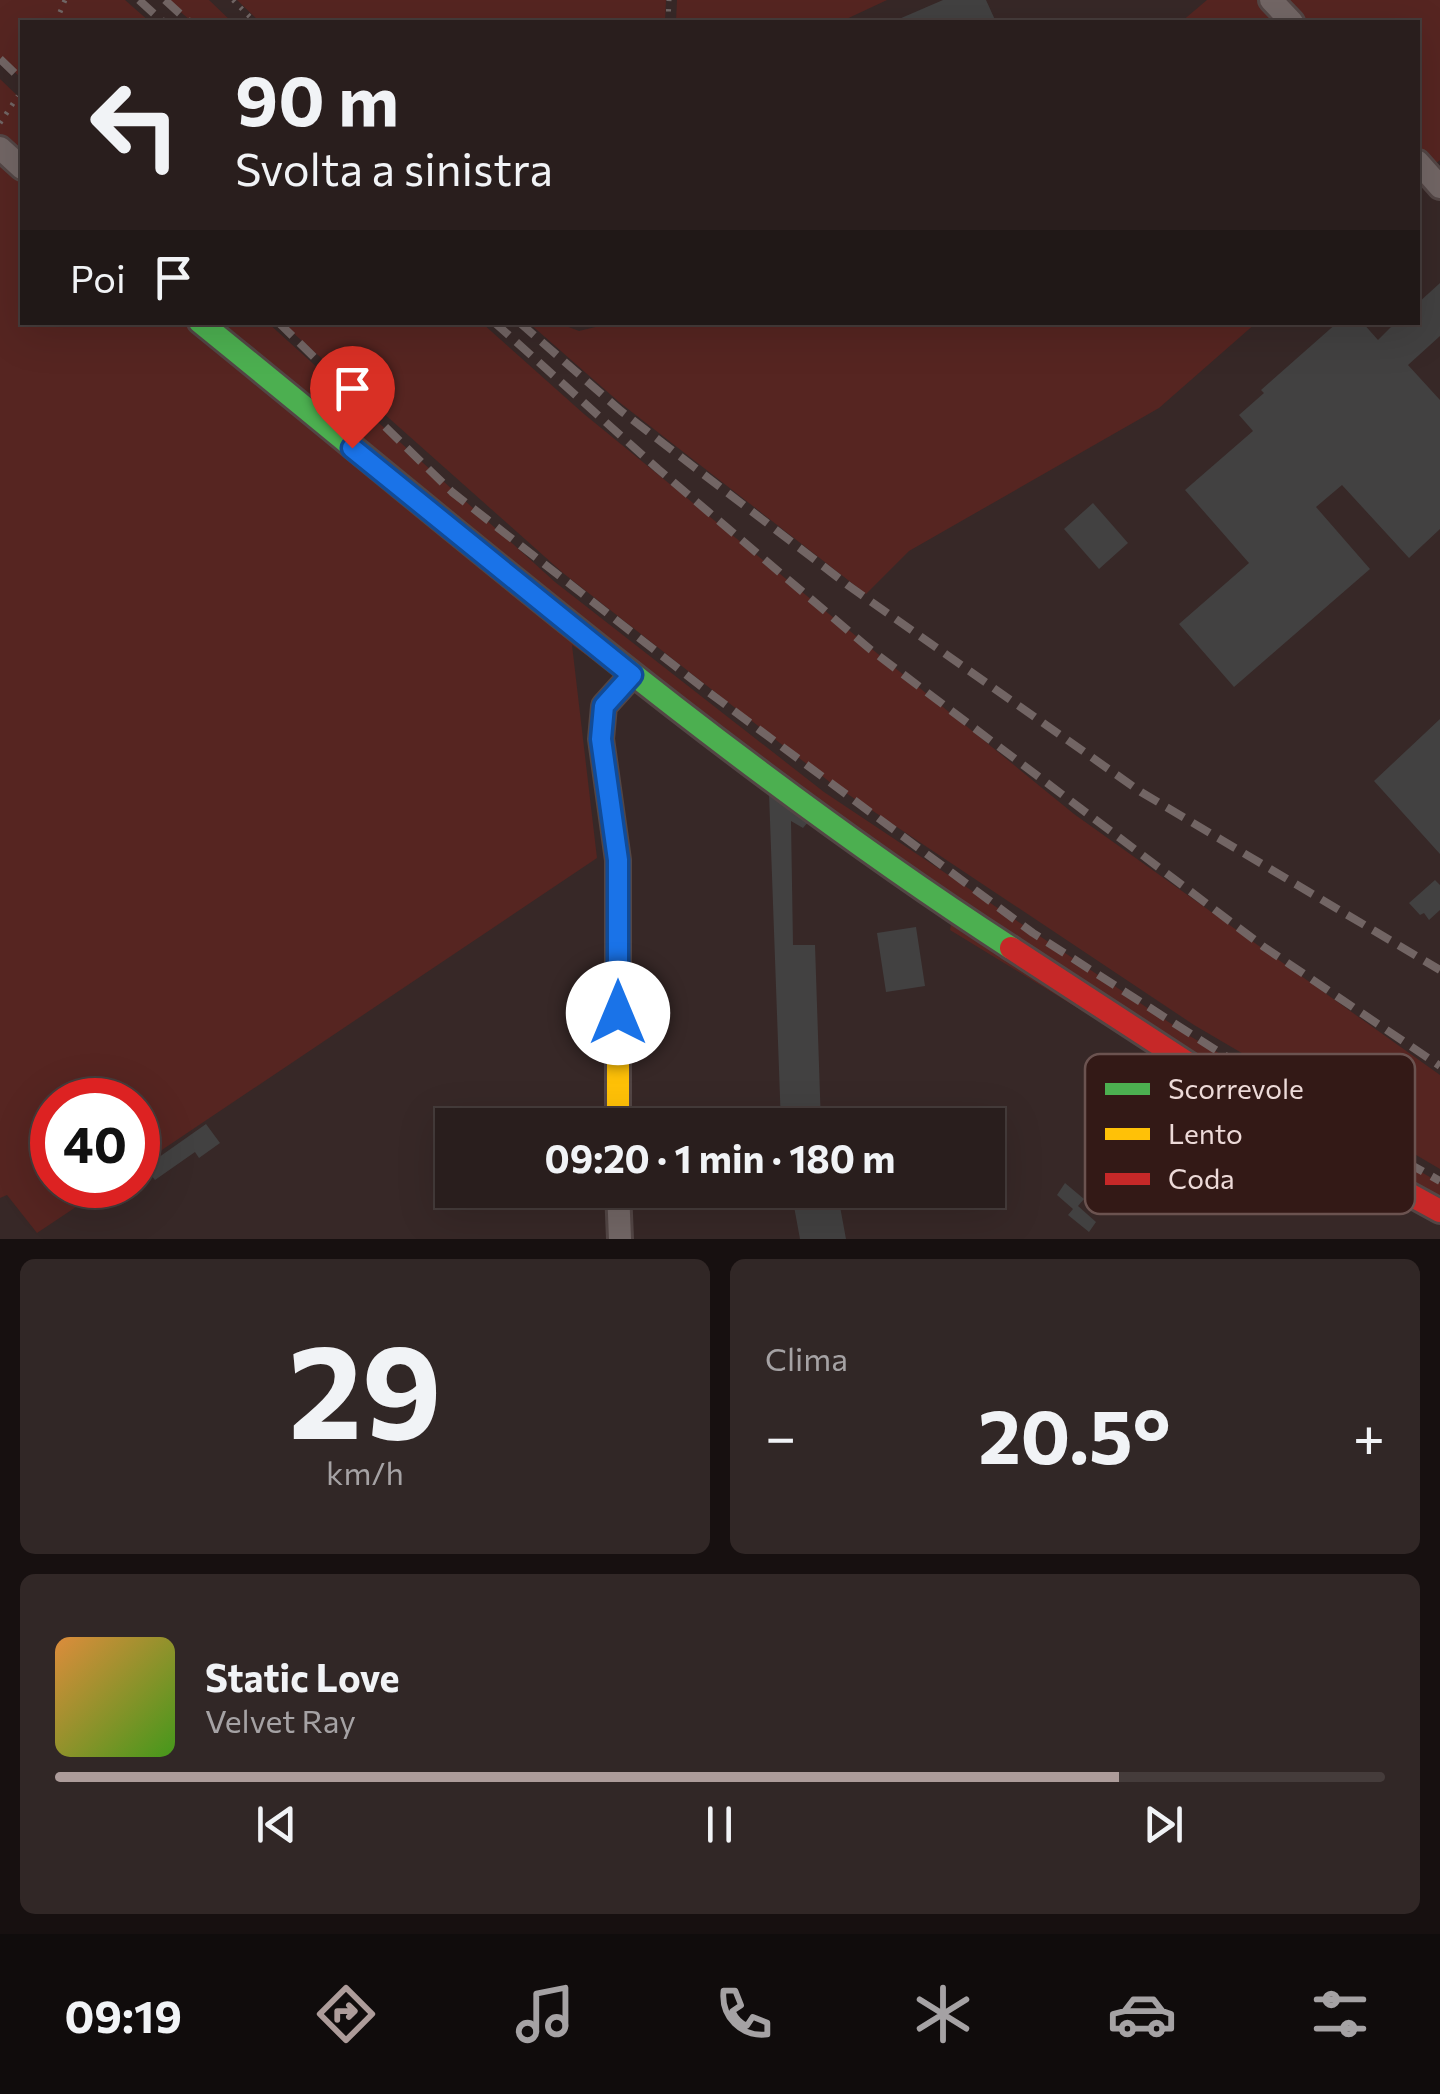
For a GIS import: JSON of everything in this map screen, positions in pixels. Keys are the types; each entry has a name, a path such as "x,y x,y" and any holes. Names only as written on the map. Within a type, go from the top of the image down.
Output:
{"street":[{"path":"1272,0 1290,20"},
{"path":"0,148 20,166"},
{"path":"1420,164 1440,187"},
{"path":"204,325 632,675 930,896 1173,1054"},
{"path":"618,1108 618,860 601,739 604,706 632,675"},
{"path":"1415,1197 1440,1211"},
{"path":"619,1208 620,1239"}],"path":[{"path":"233,0 253,20"},
{"path":"0,123 18,96"}],"shaded area":[{"path":"0,0 125,0 148,20 20,20 20,77 0,58"},
{"path":"167,0 209,0 230,20 190,20"},
{"path":"237,0 666,0 665,20 258,20"},
{"path":"677,0 887,0 844,20 676,20"},
{"path":"1207,0 1440,0 1440,160 1420,176 1420,20 1183,20"},
{"path":"0,79 20,98 20,325 270,325 555,582 824,792 1220,1054 1153,1054 950,930 953,913 572,645 597,858 160,1151 160,1078 30,1078 30,1208 74,1208 37,1233 7,1195 0,1198"},
{"path":"284,325 484,325 584,414 1074,814 1411,1054 1244,1054 831,783 563,573"},
{"path":"531,325 563,325 579,331 604,325 1254,325 1159,408 909,551 866,594 619,402"},
{"path":"1415,1057 1440,1075 1440,1169 1415,1154"},
{"path":"1415,1168 1440,1183 1440,1220 1415,1207"}],"building":[{"path":"943,0 986,0 995,20 897,20"},
{"path":"1440,283 1440,336 1408,365 1440,400 1440,529 1409,558 1342,485 1316,507 1370,569 1234,687 1179,624 1249,563 1185,490 1253,431 1239,415 1264,393 1261,390 1335,325 1365,325 1378,340 1393,325 1420,325 1420,301"},
{"path":"1093,503 1128,543 1099,569 1064,529"},
{"path":"1440,719 1440,854 1374,781"},
{"path":"769,793 809,821 803,828 791,821 793,945 815,945 820,1108 780,1108"},
{"path":"1435,880 1440,885 1440,910 1429,920 1409,903"},
{"path":"916,927 925,986 886,992 877,933"},
{"path":"206,1124 220,1143 199,1158 195,1152 160,1176 160,1156"},
{"path":"1065,1183 1084,1199 1078,1206 1096,1222 1089,1232 1068,1215 1073,1209 1057,1195"},
{"path":"794,1208 840,1208 846,1239 800,1239"}],"railway":[{"path":"139,0 161,20"},
{"path":"165,0 187,20"},
{"path":"0,59 20,78"},
{"path":"281,325 452,492 707,691 1033,933 1222,1054"},
{"path":"497,325 658,469 871,650 1264,947 1440,1066"},
{"path":"522,325 621,411 849,586 1141,792 1440,970"},
{"path":"1415,1167 1440,1181"}],"traffic: fast":[{"path":"204,325 698,725 905,877 1011,948"}],"traffic: slow":[{"path":"618,1108 618,860 601,739 604,706 632,675"}],"traffic: jam":[{"path":"1011,948 1174,1054"},
{"path":"1415,1197 1440,1211"}],"route":[{"path":"352,448 632,675 604,706 601,739 618,860 618,1013"}]}
